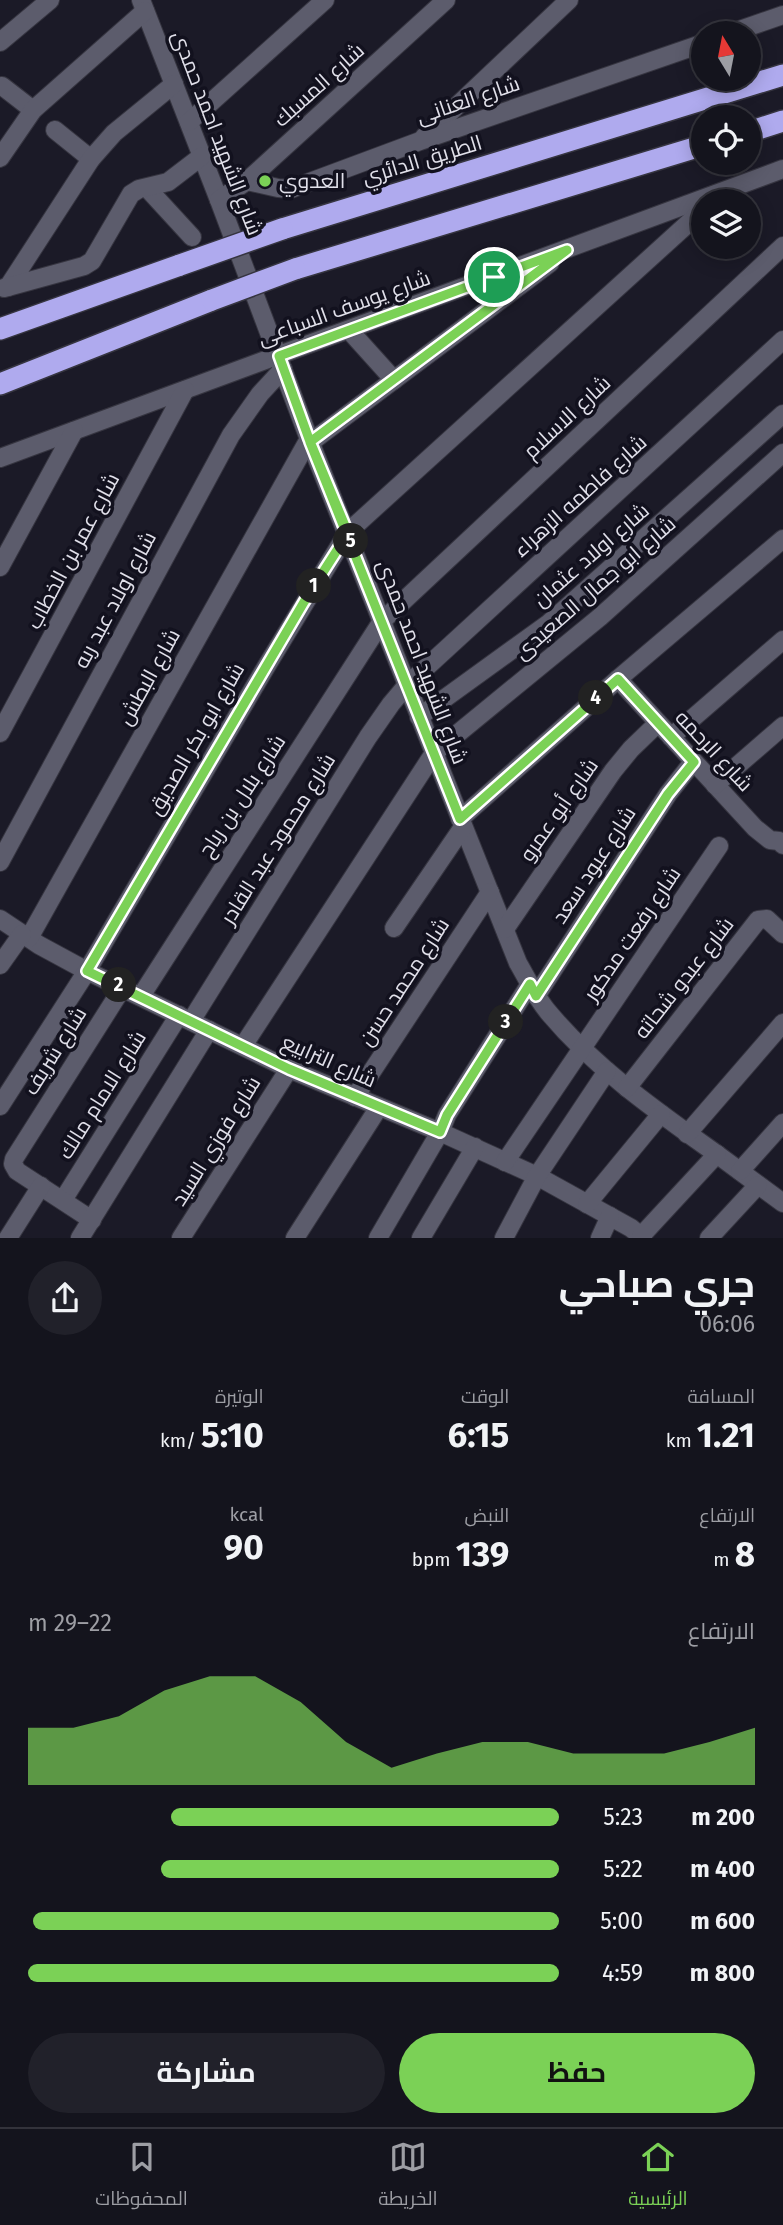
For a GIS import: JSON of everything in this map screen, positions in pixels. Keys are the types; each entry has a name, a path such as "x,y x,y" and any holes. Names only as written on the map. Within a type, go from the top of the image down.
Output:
{"highway":[{"name":"الطريق الدائري","path":"0,330 282,229 783,75"},
{"path":"761,128 783,121"},
{"path":"0,384 295,269 691,149"}],"street":[{"path":"0,42 50,0"},
{"path":"189,122 325,0"},
{"name":"شارع المسبك","path":"219,200 247,181 446,0"},
{"path":"420,141 569,0"},
{"path":"0,158 33,110 143,6"},
{"name":"شارع الشهيد احمد حمدى","path":"143,6 310,440 518,962 548,1013 607,1071 687,1134 783,1203"},
{"path":"761,23 783,15"},
{"name":"شارع العنانى","path":"247,181 284,190 291,189 420,141 691,47"},
{"path":"4,288 91,159 114,134 174,84"},
{"path":"2,86 33,110"},
{"path":"55,130 91,159"},
{"path":"4,288 84,266 92,261 131,194 139,189 168,182 202,156"},
{"name":"شارع يوسف السباعى","path":"735,189 783,169"},
{"path":"147,188 192,236"},
{"name":"شارع يوسف السباعى","path":"0,458 185,390 281,362 349,330 691,206"},
{"path":"348,533 691,221"},
{"name":"شارع الاسلام","path":"382,621 783,246"},
{"path":"310,440 567,250"},
{"path":"349,330 394,380"},
{"name":"شارع فاطمه الزهراء","path":"407,685 783,340"},
{"name":"شارع اولاد عبد ربه","path":"0,862 227,443 281,362"},
{"name":"شارع عمر بن الخطاب","path":"0,733 185,390"},
{"name":"شارع اولاد عثمان","path":"419,717 549,623 783,414"},
{"path":"0,567 74,431"},
{"name":"شارع البطش","path":"0,965 26,936 310,440"},
{"name":"شارع ابو جمال الصعيدى","path":"434,753 600,617 783,453"},
{"name":"شارع ابو بكر الصديق","path":"0,1106 87,971 272,656 348,533"},
{"path":"394,928 462,823 618,679 783,539"},
{"name":"شارع بلال بن رباح","path":"141,996 382,621"},
{"name":"شارع أبو عمرو","path":"505,929 613,771 631,749 664,730 783,640"},
{"name":"شارع الرحمه","path":"618,679 762,835 770,840 782,841"},
{"name":"شارع محمود عبد القادر","path":"185,1018 368,737 407,685"},
{"path":"715,785 783,726"},
{"path":"243,1046 434,753"},
{"name":"شارع عبود سعد","path":"378,1238 440,1132 447,1115 668,794 694,762"},
{"name":"شارع رفعت مدكور","path":"505,1161 719,846"},
{"name":"شارع محمد حسن","path":"355,1097 490,892"},
{"name":"شارع الترابيع","path":"0,919 87,971 289,1069 537,1176 642,1237"},
{"name":"شارع عبدو شحاته","path":"626,1088 758,920 767,919 783,934"},
{"name":"شارع شريف","path":"92,1220 13,1166 14,1159 123,987"},
{"name":"شارع الامام مالك","path":"63,1200 185,1018"},
{"path":"687,1134 783,1023"},
{"path":"80,1238 209,1030"},
{"name":"شارع فوزي السيد","path":"181,1238 289,1069"},
{"path":"504,1238 537,1176 607,1071"},
{"path":"295,1238 379,1107"},
{"path":"587,1203 661,1114"},
{"path":"740,1171 783,1123"},
{"path":"421,1238 475,1147"},
{"path":"642,1237 717,1154"},
{"path":"709,1238 758,1185"},
{"path":"0,1235 7,1238 41,1186"},
{"path":"600,1238 610,1216"}],"place":[{"name":"العدوي","path":"265,181"}],"route":[{"path":"494,277 279,356 309,439 348,533 304,602 87,971 289,1069 440,1132 447,1115 530,984 536,996 668,794 694,762 618,679 460,819 348,533 310,442 567,250 494,277"}]}
